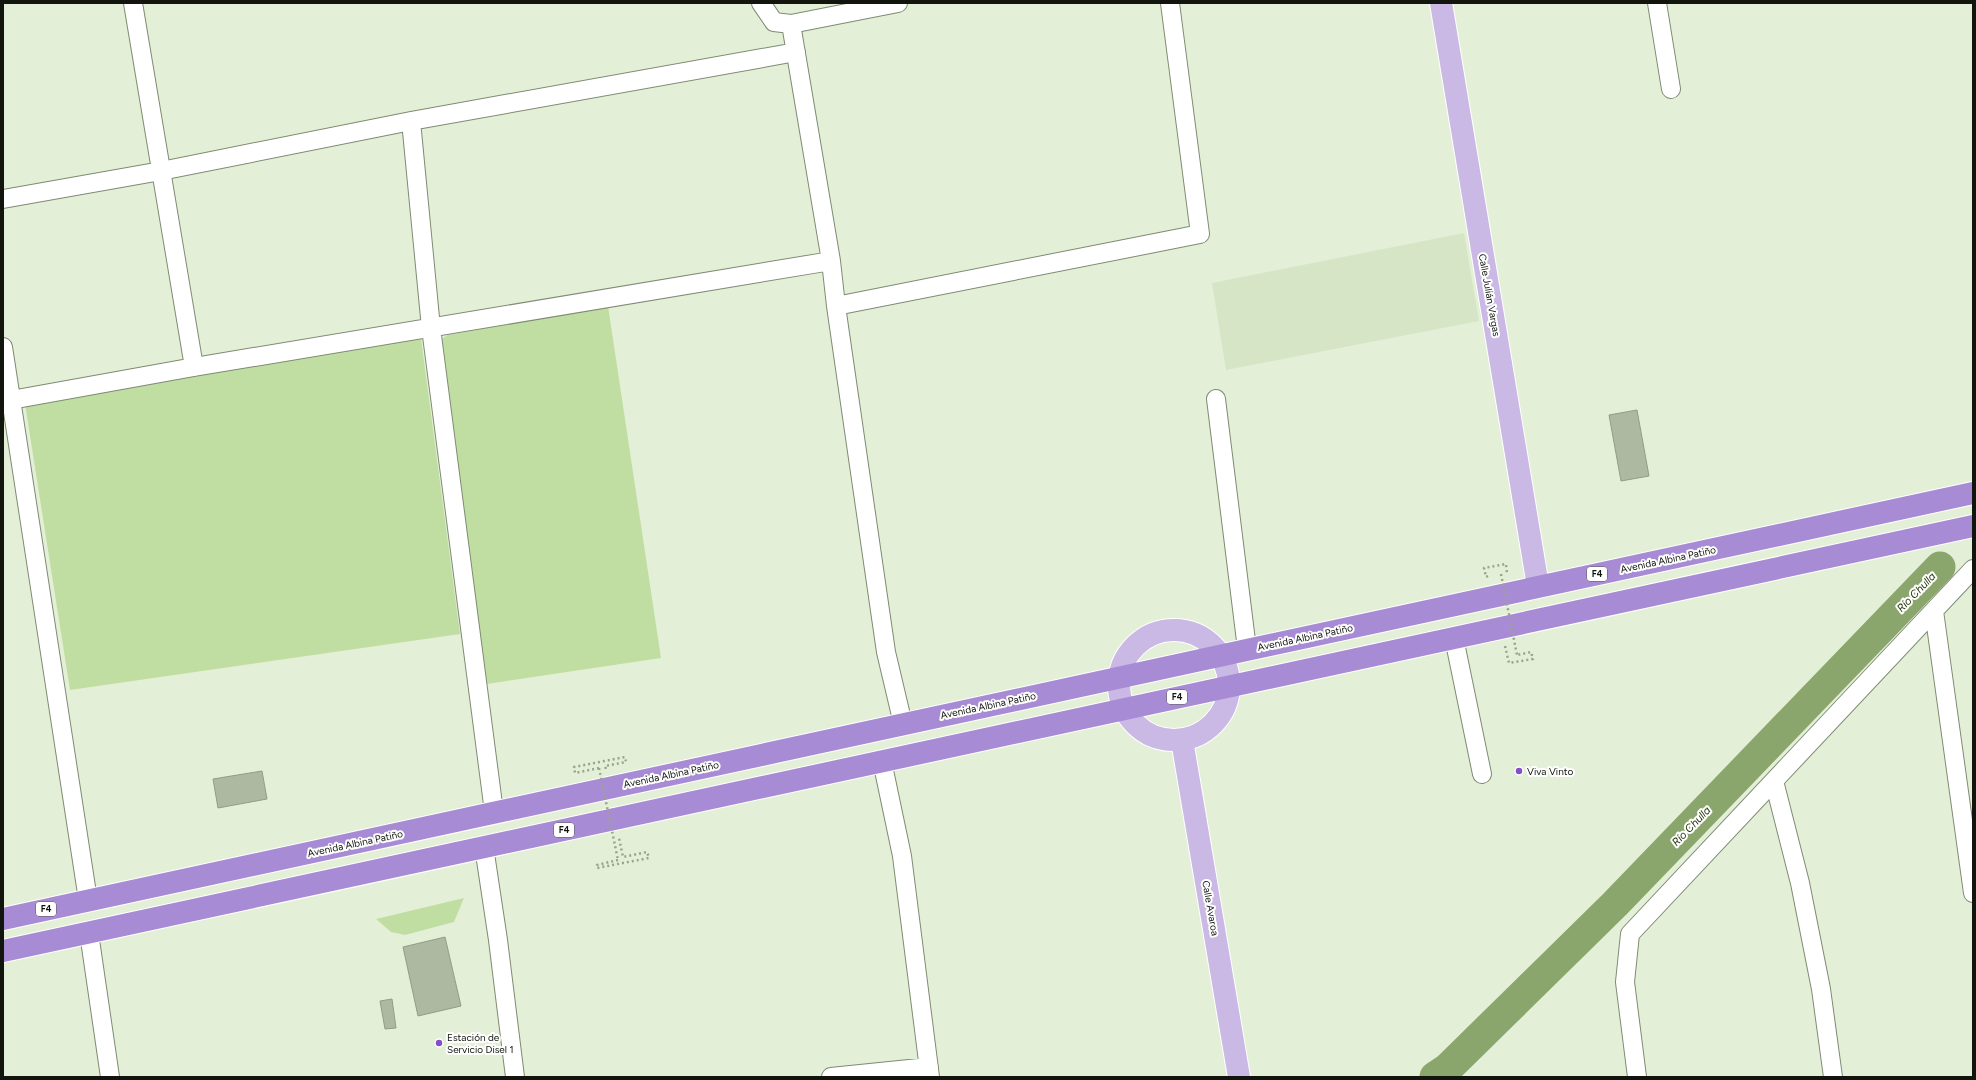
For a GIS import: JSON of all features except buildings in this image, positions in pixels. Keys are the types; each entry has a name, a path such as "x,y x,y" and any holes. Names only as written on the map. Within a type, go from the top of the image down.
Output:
{"highway":[{"name":"Avenida Albina Patiño","path":"3,919 1120,676 1973,493"},
{"name":"F4","path":"3,951 1973,526"}],"main road":[{"name":"Calle Julián Vargas","path":"1441,3 1538,586"},
{"path":"1171,629 1189,632 1205,640 1221,655 1227,670 1229,686 1227,702 1221,716 1210,727 1197,736 1182,740 1165,740 1148,734 1134,723 1125,708 1120,690 1121,665 1125,656 1137,642 1153,633 1171,629"},
{"name":"Calle Avaroa","path":"1182,740 1239,1077"}],"street":[{"path":"133,3 194,366"},
{"path":"761,3 774,22 791,24 898,3"},
{"path":"836,306 1200,234 1170,3"},
{"path":"1657,3 1671,89"},
{"path":"791,24 831,261 836,306 886,652 903,724"},
{"path":"3,199 161,171 411,121 796,52"},
{"path":"411,121 431,328 494,812"},
{"path":"11,400 194,366 831,261"},
{"path":"3,347 88,900"},
{"path":"1216,399 1247,649"},
{"path":"1638,1077 1625,982 1630,934 1973,569"},
{"path":"1934,611 1973,893"},
{"path":"1454,638 1482,774"},
{"path":"831,1077 930,1072 902,856 882,761"},
{"path":"1774,781 1800,883 1821,989 1833,1077"},
{"path":"484,847 498,940 515,1077"},
{"path":"89,933 110,1077"}],"path":[{"path":"1506,564 1484,568 1486,577 1501,574 1517,655 1531,652 1533,659 1509,663"},
{"path":"605,766 626,762 625,757 574,767 575,773 599,768 618,860 597,865 597,868 649,858 647,852 623,857"}],"shaded area":[{"path":"1464,233 1479,321 1226,370 1212,283"}],"green space":[{"path":"608,306 661,658 487,684 438,341 448,335"},
{"path":"421,338 460,634 70,690 25,404"},
{"path":"464,898 454,922 405,935 391,932 376,919"}],"waterway":[{"name":"Río Chulla","path":"1435,1077 1447,1069 1615,904 1940,567"}],"place":[{"name":"Viva Vinto","path":"1519,771"},
{"name":"Estación de Servicio Disel 1","path":"439,1043"}]}
